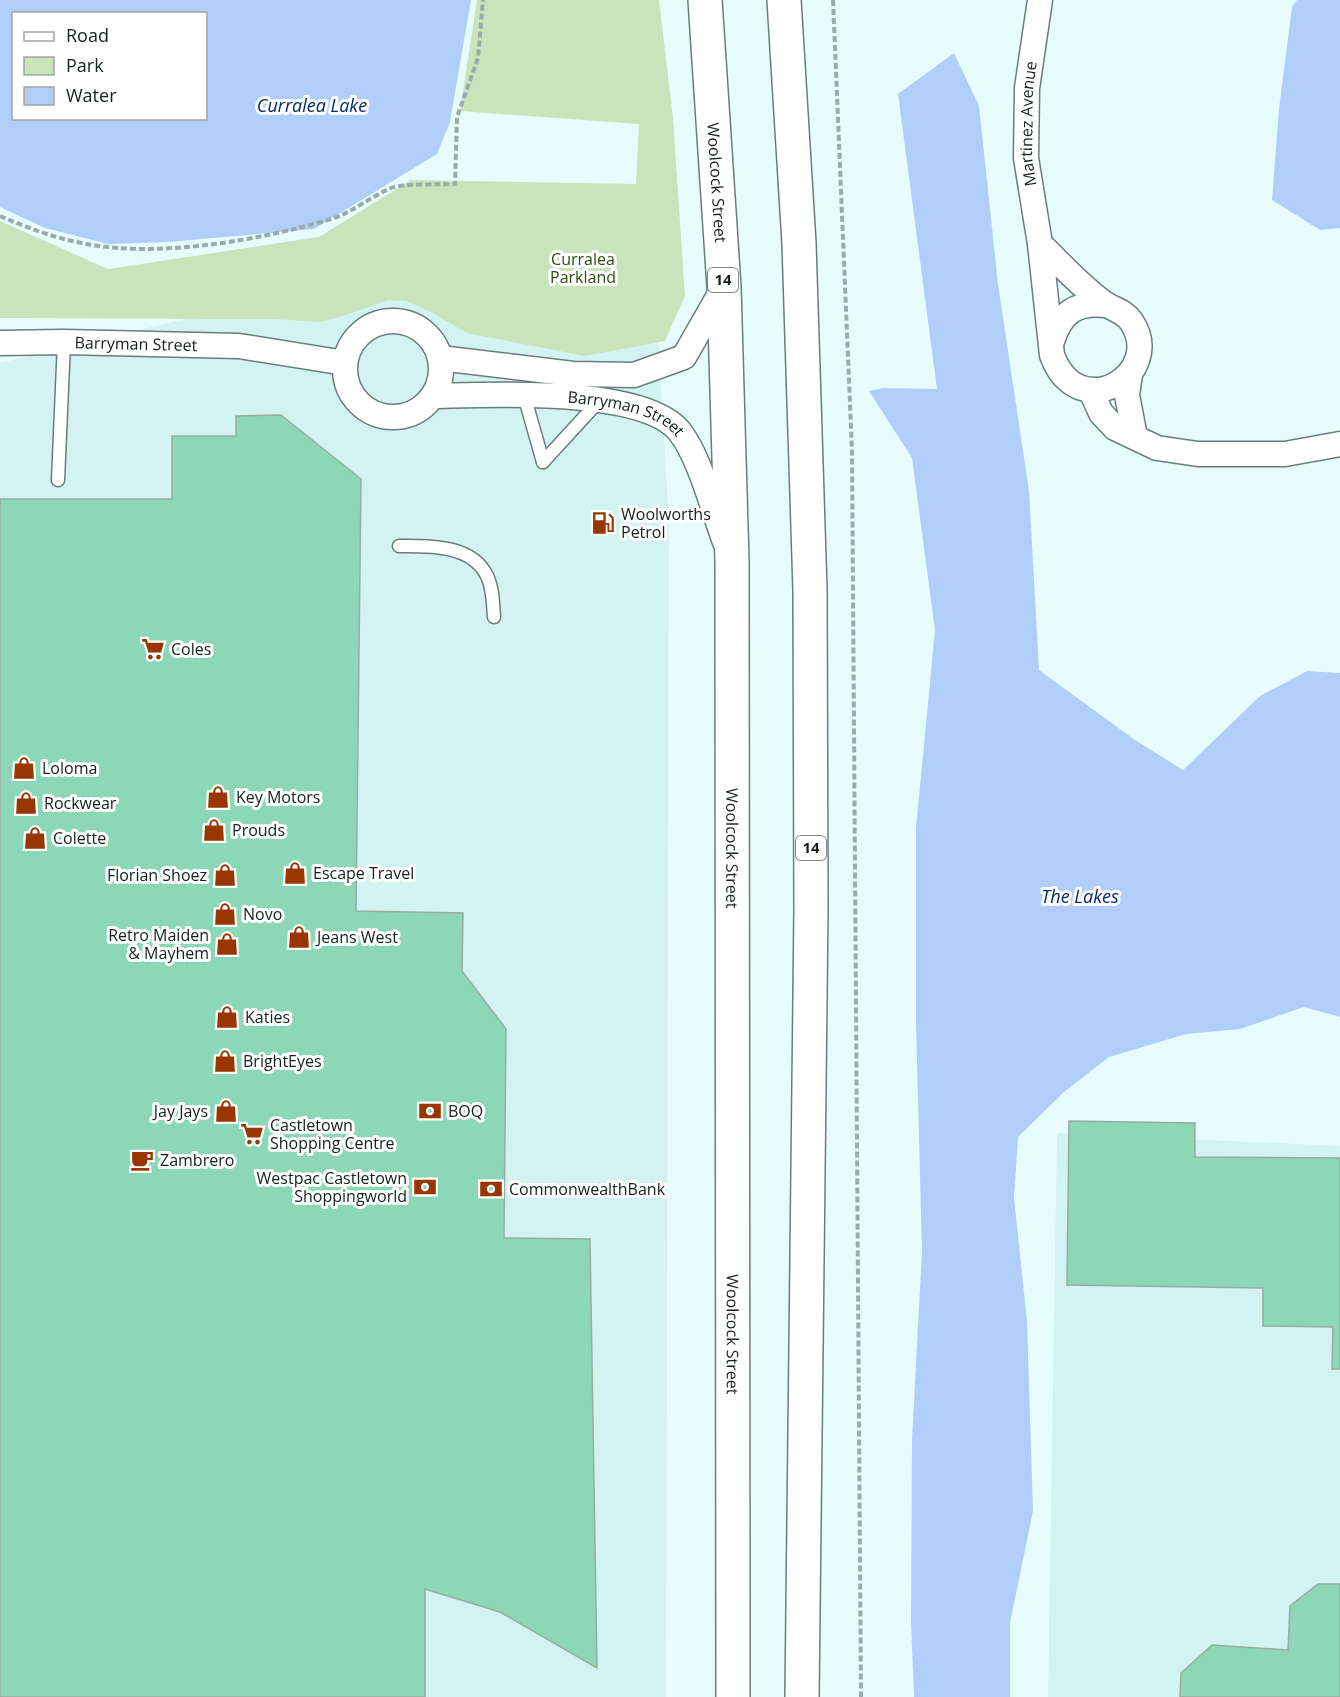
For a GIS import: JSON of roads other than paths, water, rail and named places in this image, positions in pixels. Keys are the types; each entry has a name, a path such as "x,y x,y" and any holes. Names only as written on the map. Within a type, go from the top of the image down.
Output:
{"main road":[{"name":"Woolcock Street","path":"705,0 724,287 732,561 732,1697"},
{"name":"14","path":"784,0 799,243 810,590 811,909 802,1697"},
{"path":"802,1603 815,1697"}],"street":[{"name":"Martinez Avenue","path":"1040,0 1027,88 1026,158 1040,244 1052,355 1057,369 1066,380 1078,388 1091,391"},
{"path":"1040,244 1106,304 1119,310 1130,320 1137,333 1139,347 1137,361 1130,374 1119,384 1106,390 1091,391 1101,413 1115,428 1157,448 1198,454 1285,454 1340,444"},
{"name":"Barryman Street","path":"440,358 573,374 634,375 684,357 724,287"},
{"path":"1052,341 1056,327 1065,315 1077,307 1091,303 1106,304"},
{"path":"390,321 406,322 421,330 433,342 440,358 441,371 439,384 433,396 419,410 400,417 386,417 372,413 359,404 350,392 345,378 345,363 349,347 359,333 374,325 390,321"},
{"name":"Barryman Street","path":"0,343 64,342 239,346 345,363"},
{"path":"1130,374 1127,394 1135,437"},
{"name":"Barryman Street","path":"433,396 524,395 600,400 642,408 659,417 679,431 694,458 732,561"}],"lane":[{"path":"58,480 64,342"},
{"path":"524,395 543,462 600,400"},
{"path":"399,546 436,546 464,554 487,575 494,617"}],"water":[{"name":"Curralea Lake","path":"0,0 471,0 450,122 437,154 314,229 168,242 108,244 45,228 0,207"},
{"path":"1297,0 1340,0 1340,228 1320,230 1272,200 1279,109 1292,7"},
{"name":"The Lakes","path":"954,53 979,106 998,284 1029,491 1039,670 1135,740 1183,770 1260,696 1307,671 1340,673 1340,1017 1304,1007 1240,1029 1186,1034 1109,1057 1064,1092 1018,1137 1014,1198 1027,1321 1033,1511 1010,1623 1010,1697 914,1697 911,1623 912,1438 922,1252 916,1023 916,828 935,630 912,458 869,391 883,388 937,389 898,94"}],"place":[{"name":"Woolworths Petrol","path":"603,523"},
{"name":"Coles","path":"153,649"},
{"name":"Loloma","path":"24,768"},
{"name":"Key Motors","path":"218,797"},
{"name":"Rockwear","path":"26,803"},
{"name":"Prouds","path":"214,830"},
{"name":"Colette","path":"35,838"},
{"name":"Escape Travel","path":"295,873"},
{"name":"Florian Shoez","path":"225,875"},
{"name":"Novo","path":"225,914"},
{"name":"Jeans West","path":"299,937"},
{"name":"Retro Maiden & Mayhem","path":"227,944"},
{"name":"Katies","path":"227,1017"},
{"name":"BrightEyes","path":"225,1061"},
{"name":"Jay Jays","path":"226,1111"},
{"name":"BOQ","path":"430,1111"},
{"name":"Castletown Shopping Centre","path":"252,1134"},
{"name":"Zambrero","path":"142,1160"},
{"name":"Westpac Castletown Shoppingworld","path":"425,1187"},
{"name":"CommonwealthBank","path":"491,1189"}],"park label":[{"name":"Curralea Parkland","path":"583,268"}]}
